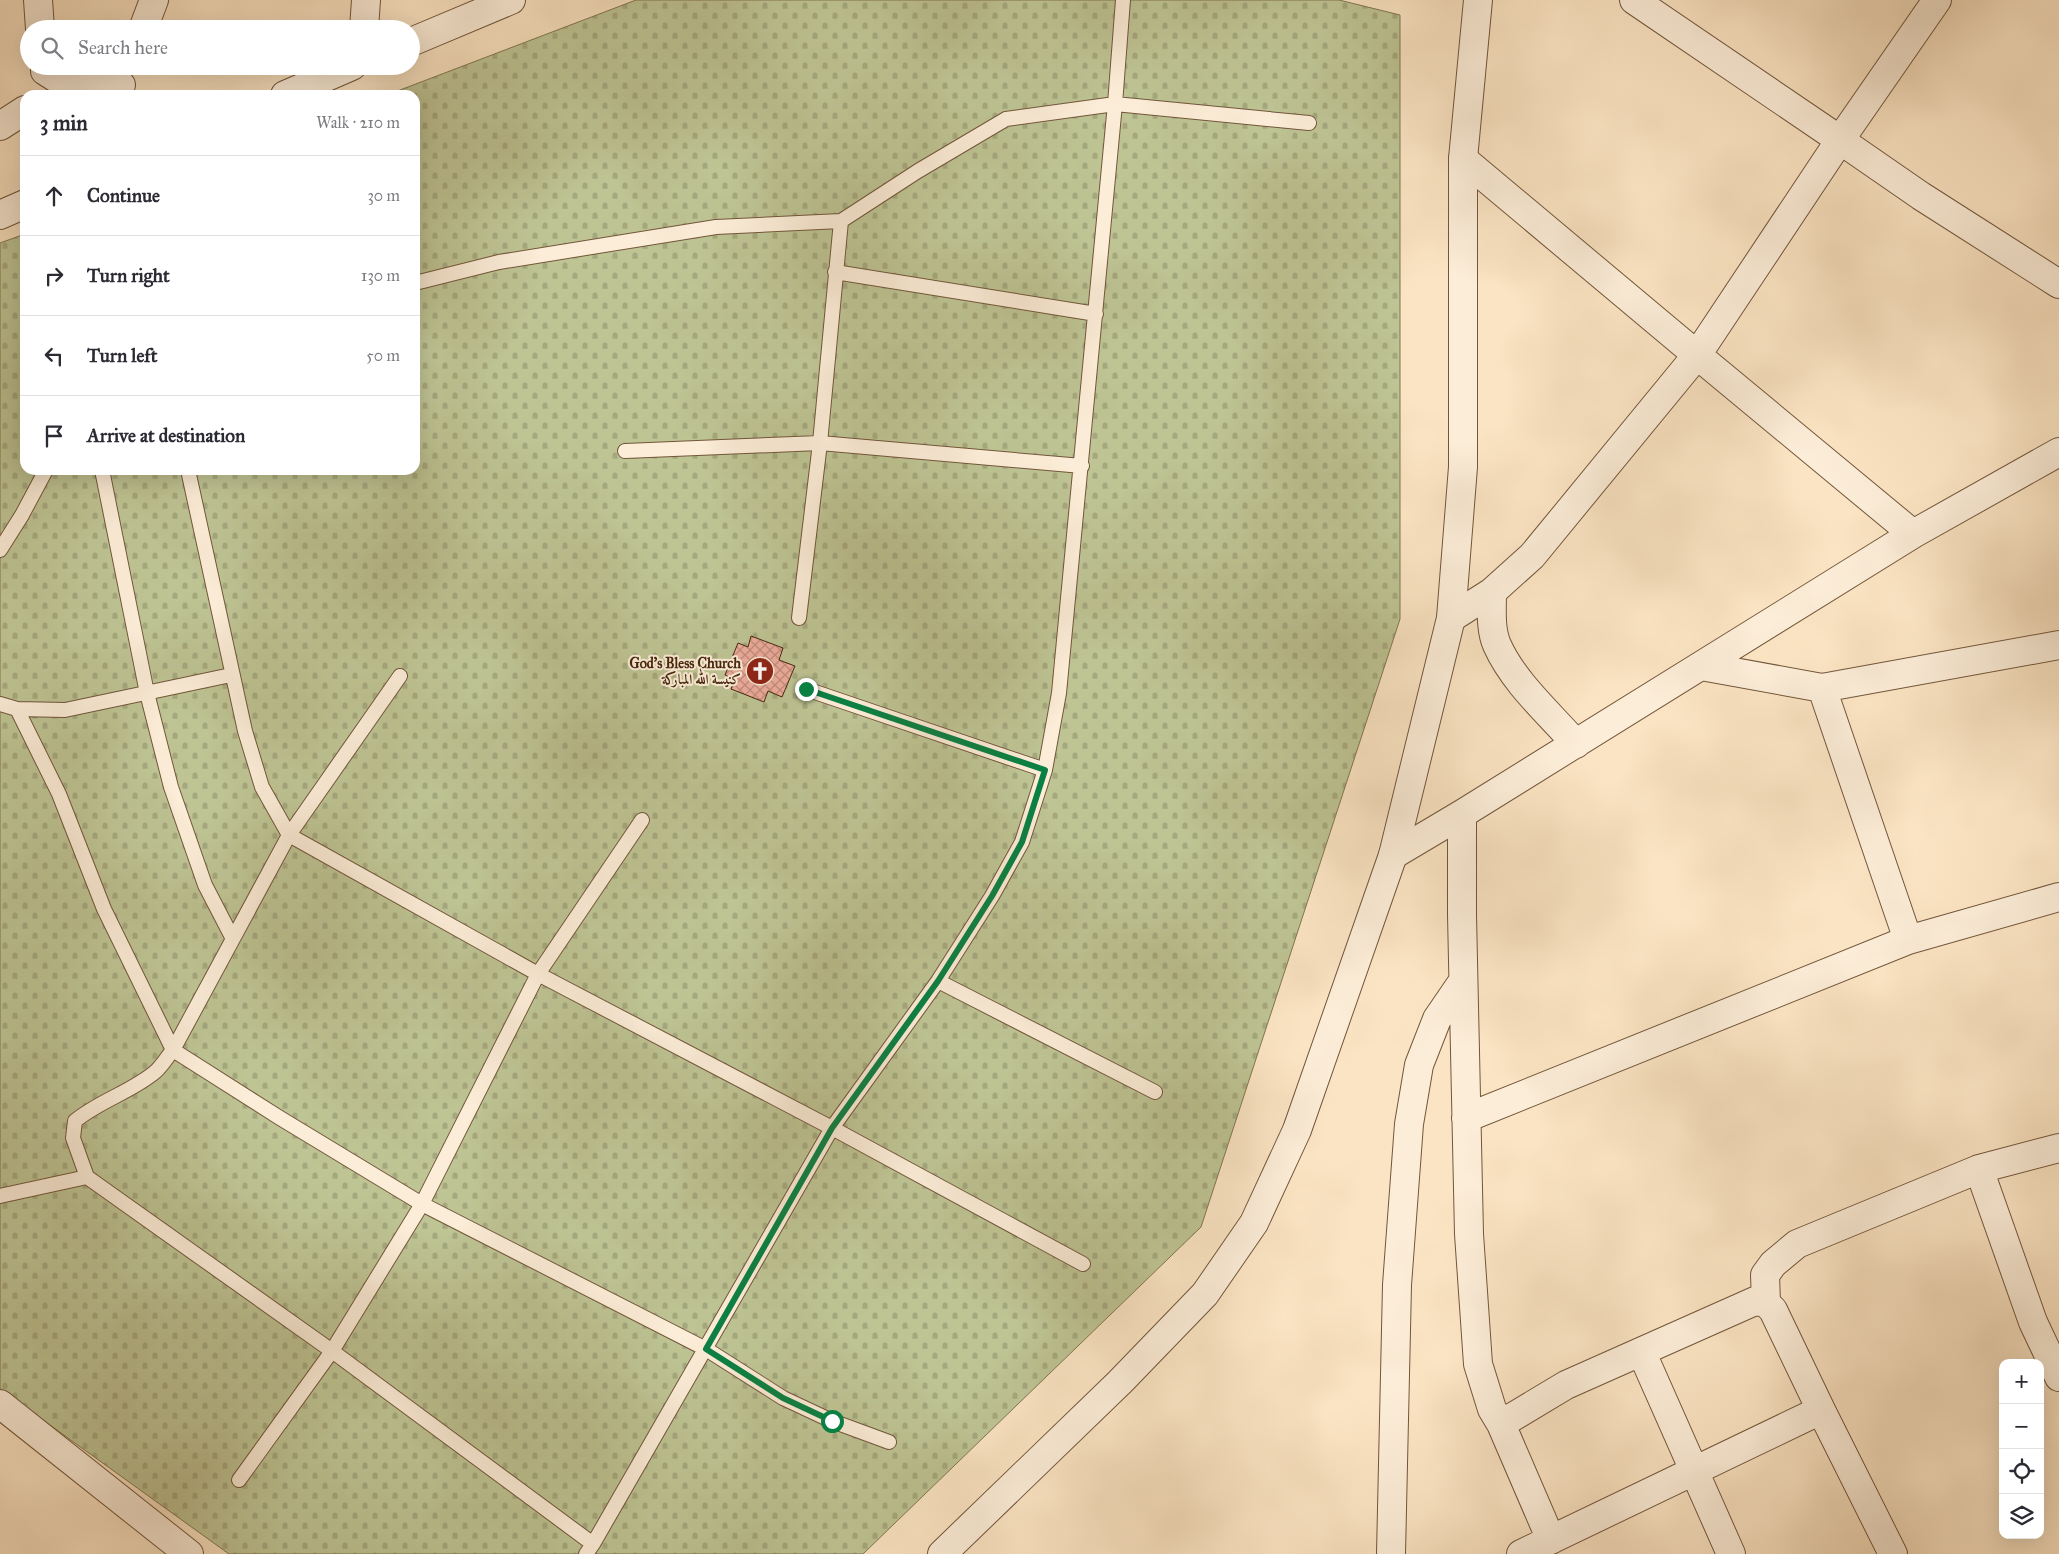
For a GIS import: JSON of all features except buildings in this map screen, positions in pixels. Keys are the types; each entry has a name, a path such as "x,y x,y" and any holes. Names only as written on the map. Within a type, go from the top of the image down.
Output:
{"street":[{"path":"38,0 39,20"},
{"path":"146,20 154,0"},
{"path":"365,20 366,0"},
{"path":"420,38 511,0"},
{"path":"942,1554 1120,1382 1205,1294 1254,1223 1297,1130 1393,855 1451,618 1463,467 1463,159 1478,0"},
{"path":"1634,0 1921,196 2059,284"},
{"path":"1451,618 1492,592 1532,556 1697,355 1840,140 1937,0"},
{"path":"297,90 332,75"},
{"path":"52,82 123,82"},
{"path":"0,126 20,113"},
{"path":"1463,159 1913,534"},
{"path":"0,215 20,206"},
{"path":"1393,855 1576,744 1913,534 2059,452"},
{"path":"1492,592 1492,626 1497,645 1518,680 1576,744"},
{"path":"1702,666 1822,688 2059,645"},
{"path":"1822,688 1908,940"},
{"path":"1462,814 1466,1118 1470,1234 1478,1364 1492,1409 1501,1424 1551,1540"},
{"path":"1466,1118 1908,940 2059,896"},
{"path":"1391,1554 1398,1285 1409,1124 1419,1065 1437,1019 1463,982"},
{"path":"1766,1303 1765,1275 1773,1264 1797,1244 1979,1169 2059,1148"},
{"path":"1979,1169 2033,1322 2059,1377"},
{"path":"1501,1424 1566,1385 1642,1353 1755,1301 1766,1303 1774,1310 1821,1410 1893,1554"},
{"path":"1642,1353 1730,1554"},
{"path":"0,1404 189,1554"},
{"path":"1521,1554 1692,1470 1821,1410"}],"lane":[{"path":"400,676 289,835 173,1050 157,1071 126,1091 87,1111 75,1121 73,1138 87,1177 332,1351 590,1549 832,1128 938,981 992,896 1022,842 1045,770 1059,693 1082,466 1123,0"},
{"path":"420,282 499,262 716,227 841,220 918,171 1006,119 1115,104 1309,123"},
{"path":"799,618 820,443 841,220"},
{"path":"835,272 1096,314"},
{"path":"625,451 820,443 1082,466"},
{"path":"0,550 22,515 43,475"},
{"path":"103,475 148,693 171,787 205,885 233,939"},
{"path":"189,475 231,675 245,731 262,787 289,835 538,974 832,1128 1083,1264"},
{"path":"0,704 17,709 65,710 231,675"},
{"path":"806,689 1045,770"},
{"path":"17,709 58,794 104,909 173,1050 280,1118 422,1204 706,1349 783,1398 832,1421 889,1442"},
{"path":"239,1480 332,1351 422,1204 538,974 642,820"},
{"path":"938,981 1155,1092"},
{"path":"0,1196 87,1177"}],"green space":[{"path":"636,0 1339,0 1400,15 1400,619 1201,1227 863,1554 229,1554 0,1389 0,243 20,236 20,475 420,475 420,90 400,90"}],"place":[{"name":"God's Bless Church كنيسة الله المباركة","path":"760,671"}],"route":[{"path":"806,689 1045,770 1022,842 992,896 938,981 832,1128 706,1349 783,1398 832,1421"}]}
